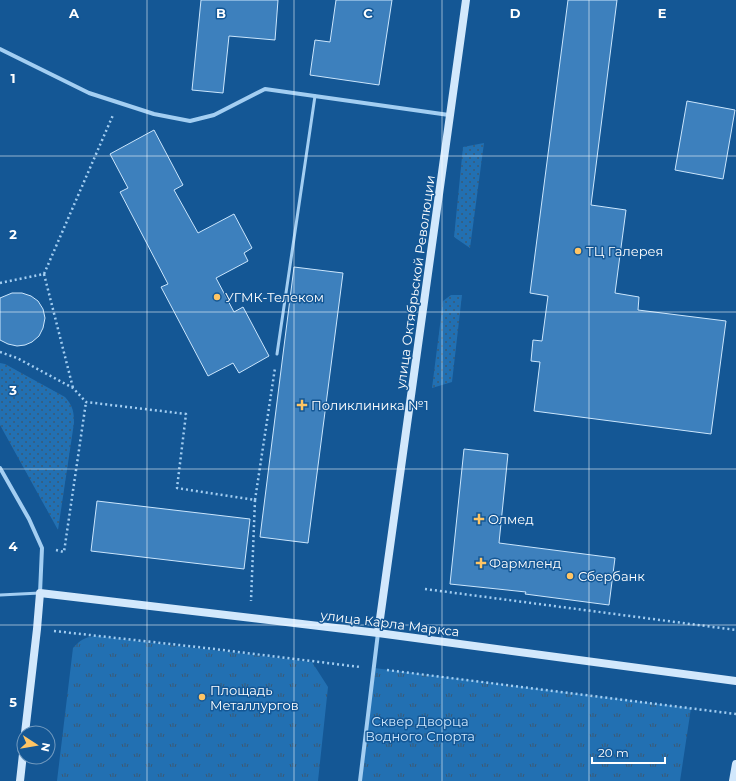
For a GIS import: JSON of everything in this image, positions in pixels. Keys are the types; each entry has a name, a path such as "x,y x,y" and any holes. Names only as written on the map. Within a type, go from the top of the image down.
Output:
{"main road":[{"name":"улица Октябрьской Революции","path":"378,633 466,0"},
{"name":"улица Карла Маркса","path":"40,593 378,633 736,681"},
{"path":"26,725 40,593"},
{"path":"734,781 736,764"},
{"path":"20,781 22,765"}],"street":[{"path":"0,49 89,93 154,114 190,121 214,115 265,89 450,115"},
{"path":"0,468 29,519 42,548 40,593"},
{"name":"улица Октябрьской Революции","path":"360,781 378,633"}],"lane":[{"path":"277,354 315,96"},
{"path":"0,595 40,593"}],"path":[{"path":"73,388 44,274 118,102"},
{"path":"0,283 44,274"},
{"path":"0,352 17,358 73,388 86,402 186,414 177,488 255,500"},
{"path":"250,618 255,500 277,354"},
{"path":"42,548 64,552 86,402"},
{"path":"425,589 736,630"},
{"path":"37,629 374,668 736,714"}],"green space":[{"path":"484,143 470,248 454,237 463,147"},
{"path":"451,295 462,295 452,382 432,388 443,301"},
{"path":"0,363 5,364 65,397 70,403 74,416 74,423 58,530 0,425"},
{"path":"95,636 312,662 328,687 318,781 57,781 73,648 83,639"},
{"name":"Сквер Дворца Водного Спорта","path":"374,668 691,708 680,781 360,781"}],"building":[{"path":"201,0 278,0 275,40 229,36 223,93 192,90"},
{"path":"336,0 392,0 379,85 310,75 315,40 330,42"},
{"name":"ТЦ Галерея","path":"568,0 617,0 591,205 626,210 615,293 639,297 638,310 726,321 711,434 534,411 540,362 531,361 533,340 542,341 548,296 530,293"},
{"path":"687,101 735,110 723,179 675,170"},
{"path":"154,130 183,185 174,190 198,233 234,214 252,248 244,253 248,261 216,278 234,312 243,307 269,356 239,373 233,363 208,376 161,287 168,284 120,192 128,188 110,154"},
{"name":"Поликлиника №1","path":"294,267 343,273 308,543 260,537"},
{"path":"12,293 22,293 31,296 38,301 43,309 45,318 43,328 39,336 32,342 25,345 17,346 0,340 0,298"},
{"path":"464,449 508,454 499,543 615,558 609,605 525,594 526,592 450,584"},
{"path":"97,501 250,519 244,569 91,551"}],"place":[{"name":"ТЦ Галерея","path":"578,251"},
{"name":"УГМК-Телеком","path":"217,297"},
{"name":"Поликлиника №1","path":"302,405"},
{"name":"Олмед","path":"479,519"},
{"name":"Фармленд","path":"481,563"},
{"name":"Сбербанк","path":"570,576"},
{"name":"Площадь Металлургов","path":"202,697"}]}
